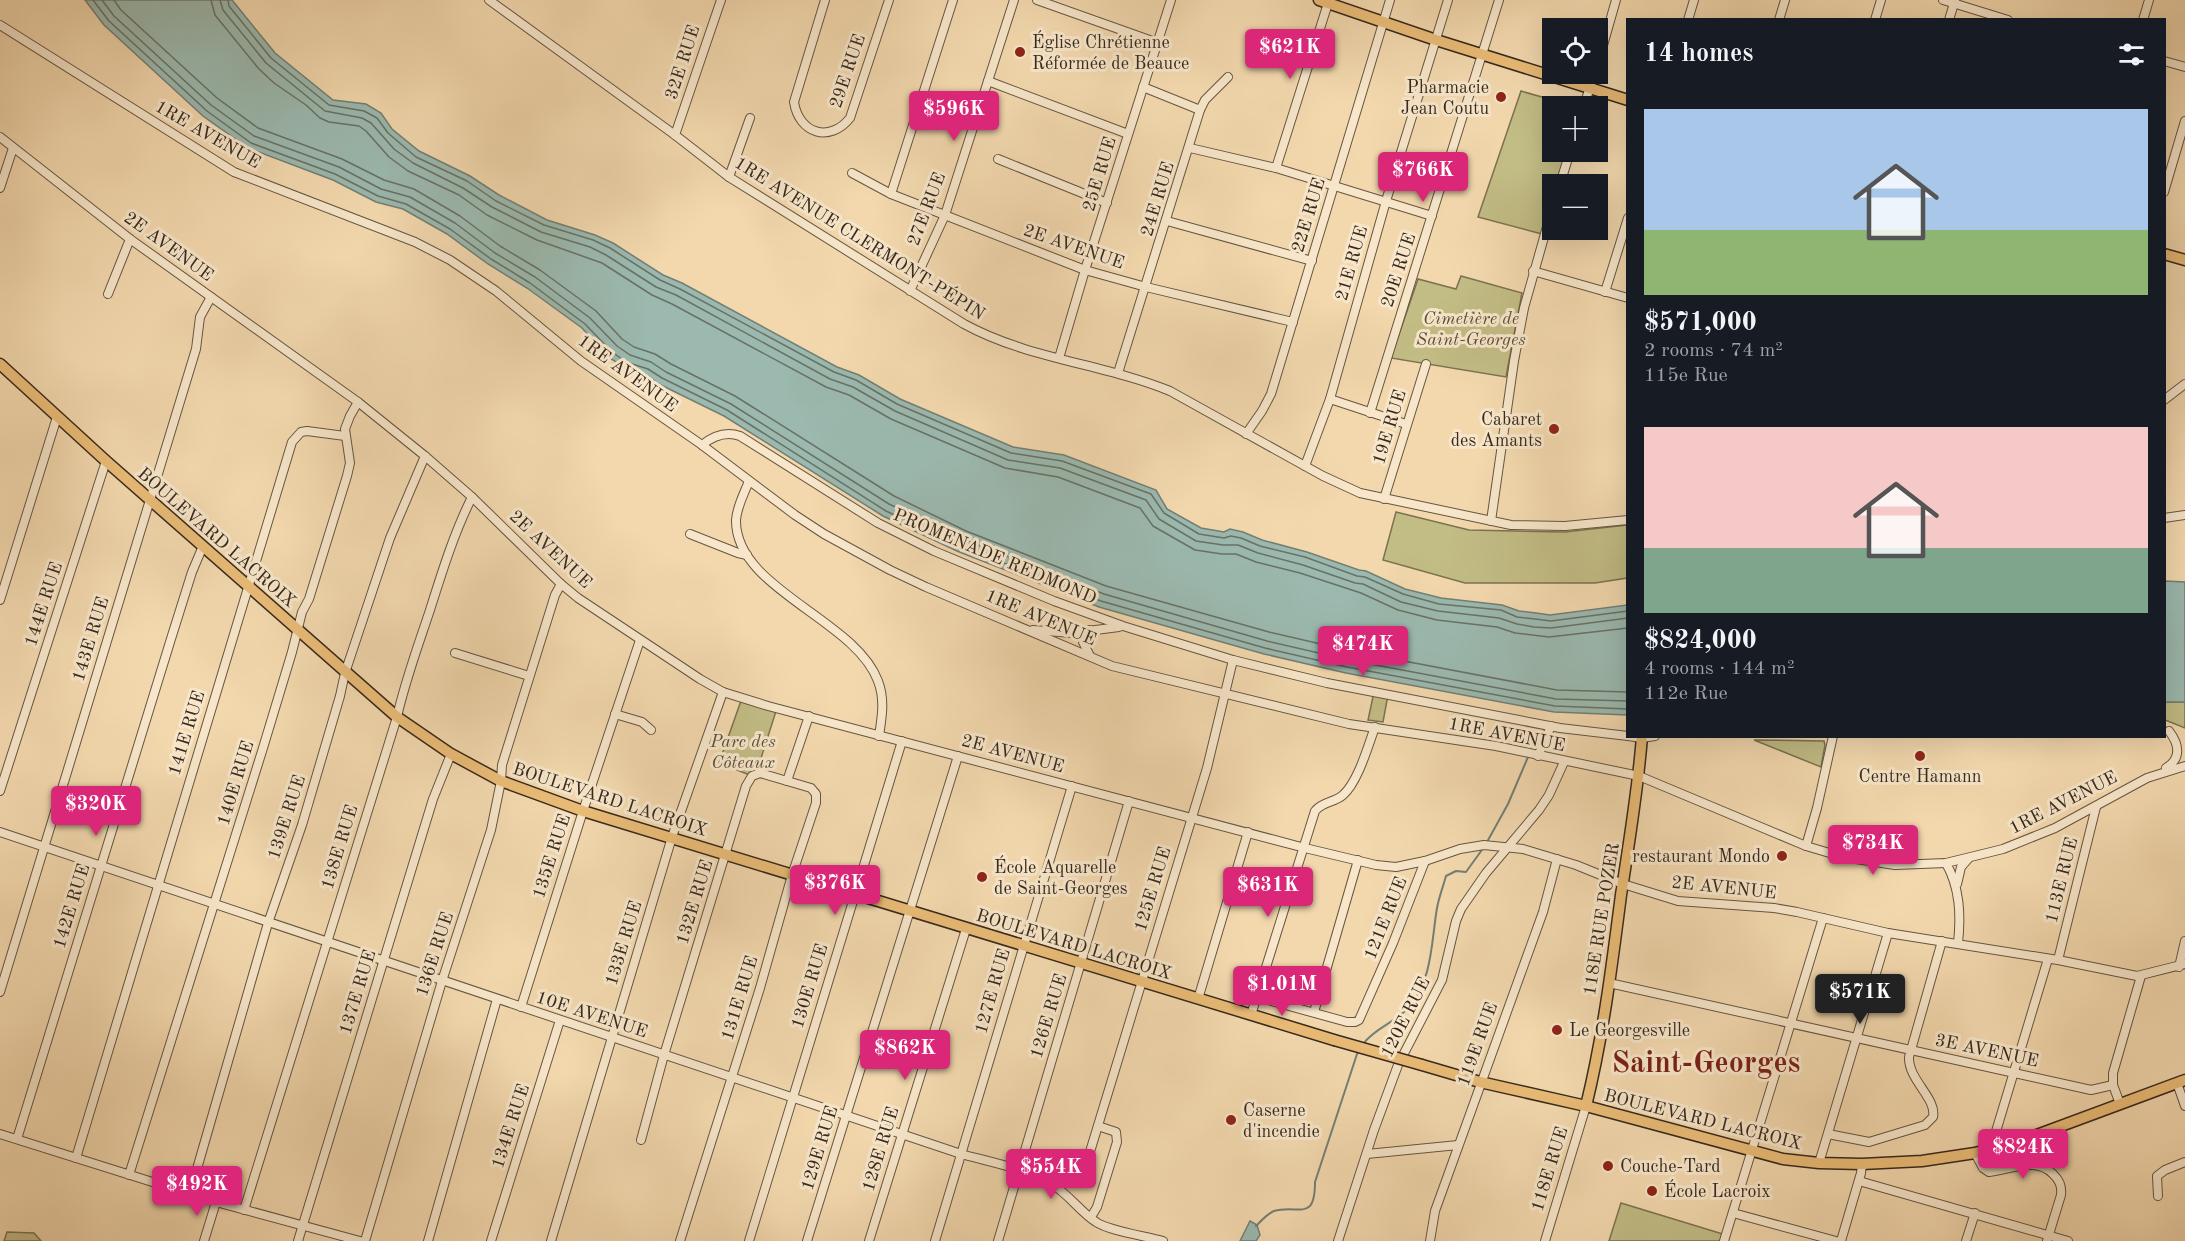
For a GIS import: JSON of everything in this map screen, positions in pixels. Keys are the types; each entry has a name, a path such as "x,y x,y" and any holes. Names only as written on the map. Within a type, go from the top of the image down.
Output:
{"main road":[{"path":"1325,1 1436,40 1626,99"},
{"path":"2166,255 2185,260"},
{"name":"BOULEVARD LACROIX","path":"0,364 105,461 397,717 451,754 501,781 583,811 1334,1040 1480,1082 1586,1106 1783,1159 1862,1164 1912,1162 1976,1153 2034,1136 2181,1081"},
{"name":"118E RUE POZER","path":"1586,1106 1609,982 1639,776 1642,738"}],"street":[{"name":"1RE AVENUE CLERMONT-PÉPIN","path":"489,0 501,4 729,177 910,291 986,335 1024,349 1151,383 1187,398 1246,434 1350,489 1384,499 1491,521 1540,527 1626,520"},
{"name":"32E RUE","path":"675,135 721,0"},
{"name":"29E RUE","path":"825,0 794,102 798,119 803,125 817,132 839,128 850,118 889,0"},
{"path":"891,194 953,0"},
{"name":"27E RUE","path":"910,291 945,215 1014,0"},
{"path":"1037,0 1158,43"},
{"name":"25E RUE","path":"1059,358 1171,0"},
{"name":"22E RUE","path":"1246,434 1262,411 1270,394 1390,0"},
{"name":"21E RUE","path":"1305,466 1330,399 1386,201 1448,0"},
{"name":"20E RUE","path":"1370,413 1499,0"},
{"path":"1608,28 1616,0"},
{"path":"1689,18 1694,0"},
{"path":"1780,18 1785,0"},
{"path":"1876,18 1881,0"},
{"path":"1943,0 2002,18"},
{"path":"2144,18 2149,0"},
{"path":"1276,168 1325,1"},
{"path":"1950,18 1955,2"},
{"name":"1RE AVENUE","path":"0,25 234,172 416,242 450,260 484,282 581,361 795,515 890,570 1112,666 1349,724 1496,746 1639,776 1806,846 1843,857 1895,866 1946,863 2003,849 2096,807 2147,778 2185,766"},
{"path":"2166,62 2185,67"},
{"name":"24E RUE","path":"1118,373 1167,222 1200,110 1205,100 1228,77"},
{"path":"988,81 1128,134"},
{"path":"1588,96 1591,84"},
{"path":"1143,87 1200,110"},
{"path":"729,177 750,118"},
{"path":"2166,185 2185,121"},
{"name":"2E AVENUE","path":"0,137 130,239 358,402 472,497 561,584 593,609 723,692 879,736 1358,860 1396,867 1425,861 1460,849 1486,845 1529,850 1678,901 1774,908 1888,933 2053,959 2141,976 2182,966"},
{"path":"0,188 13,148"},
{"path":"1190,148 1335,184 1432,216"},
{"path":"998,159 1107,203"},
{"name":"2E AVENUE","path":"852,173 891,194 1085,270 1293,322"},
{"path":"1167,222 1312,261"},
{"path":"1605,292 1626,224"},
{"path":"108,294 130,239"},
{"path":"1491,521 1514,361 1533,271 1542,240"},
{"path":"1533,271 1626,297"},
{"name":"143E RUE","path":"0,992 196,349 200,317 211,297"},
{"name":"19E RUE","path":"1384,499 1426,364"},
{"path":"2166,398 2185,384"},
{"path":"1330,399 1406,424"},
{"name":"140E RUE","path":"129,1175 292,652 302,612 309,599 347,476 350,463 345,436 350,416 358,402"},
{"path":"0,600 57,417"},
{"name":"141E RUE","path":"76,1158 292,442 301,432 307,431 345,436"},
{"name":"PROMENADE REDMOND","path":"702,446 711,438 723,434 740,436 878,523 945,556 1054,601 1123,626 1233,660 1327,683 1551,726 1626,736"},
{"name":"139E RUE","path":"190,1193 268,923 302,825 345,673 390,538 425,456"},
{"name":"144E RUE","path":"0,791 105,461"},
{"path":"749,481 738,506 736,519 741,548 771,581 863,655 874,672 883,701 879,736"},
{"name":"138E RUE","path":"244,1210 403,693 437,588 463,515 472,497"},
{"path":"2166,518 2185,515"},
{"path":"690,534 747,555"},
{"name":"142E RUE","path":"16,1139 192,572 203,546"},
{"name":"136E RUE","path":"365,1241 442,981 491,830 502,765 555,595 561,584"},
{"name":"PROMENADE REDMOND","path":"1021,628 1057,634 1123,626"},
{"name":"PROMENADE REDMOND","path":"1090,656 1083,642 1084,633 1091,630"},
{"name":"135E RUE","path":"520,1007 640,640"},
{"path":"455,653 529,676"},
{"name":"125E RUE","path":"1089,1155 1207,768 1233,660"},
{"name":"133E RUE","path":"551,1241 672,837 723,692"},
{"path":"615,714 642,722 651,730"},
{"path":"787,781 808,716"},
{"path":"1538,756 1551,726"},
{"path":"1251,1015 1315,811 1328,801 1340,798 1350,787 1375,727"},
{"path":"2167,730 2185,741"},
{"path":"2147,778 2172,764 2176,759 2177,746 2167,730"},
{"path":"1806,846 1833,738"},
{"name":"130E RUE","path":"749,1241 902,741"},
{"name":"137E RUE","path":"298,1241 433,799 451,754"},
{"name":"129E RUE","path":"807,1241 958,756"},
{"name":"120E RUE","path":"1338,1241 1398,1065 1442,980 1461,909 1481,879 1549,795 1564,762"},
{"name":"132E RUE","path":"641,1140 664,1055 746,786 752,776 760,773 787,781"},
{"name":"131E RUE","path":"680,1241 816,799 811,788 787,781"},
{"name":"127E RUE","path":"935,1241 1072,786"},
{"name":"126E RUE","path":"998,1241 1129,801"},
{"name":"113E RUE","path":"1991,1148 2013,1071 2053,959 2096,807"},
{"name":"10E AVENUE","path":"0,832 902,1135 1019,1170 1057,1188 1102,1225 1163,1241"},
{"path":"1198,999 1248,832"},
{"name":"119E RUE","path":"1430,1241 1435,1211 1480,1082 1544,912 1557,859"},
{"path":"1956,891 1957,879 1968,859"},
{"path":"1314,1012 1358,860"},
{"name":"121E RUE","path":"1257,997 1351,1023 1359,1020 1393,943 1425,861"},
{"path":"1946,863 1956,891 1960,921 1958,944"},
{"path":"1724,1241 1823,918"},
{"name":"128E RUE","path":"869,1241 966,929"},
{"path":"1819,1163 1888,933"},
{"path":"1828,1134 1869,1142 1924,1125 1930,1121 1934,1111 1908,1063 1942,941"},
{"path":"2182,966 2185,941"},
{"path":"2120,1104 2113,1085 2113,1073 2141,976"},
{"name":"3E AVENUE","path":"1609,982 2091,1090 2113,1085"},
{"path":"428,1241 497,999"},
{"name":"134E RUE","path":"491,1241 560,1020"},
{"path":"2181,1081 2185,1106"},
{"name":"118E RUE","path":"1545,1241 1586,1106"},
{"path":"1091,1217 1097,1207 1117,1142 1116,1132 1098,1126"},
{"path":"0,1134 216,1202 360,1241"},
{"path":"1367,1154 1458,1145"},
{"path":"1976,1153 1983,1168 1989,1172 2033,1164 2044,1166 2058,1179 2062,1187 2061,1195 2048,1238"},
{"path":"2158,1196 2157,1176 2185,1162"},
{"path":"1841,1241 1862,1164"},
{"path":"1859,1181 1975,1213 2048,1238 2068,1241"},
{"path":"204,1241 216,1202"},
{"path":"1733,1213 1836,1241"},
{"path":"1966,1241 1975,1213"}],"green space":[{"path":"1521,91 1542,97 1542,162 1564,162 1560,174 1542,174 1542,234 1478,217"},
{"name":"Cimetière de Saint-Georges","path":"1461,276 1522,293 1506,377 1391,358 1418,279 1456,289"},
{"path":"1396,512 1469,530 1565,532 1626,525 1626,578 1595,583 1465,583 1383,560"},
{"path":"1374,692 1388,695 1383,722 1368,720"},
{"name":"Parc des Côteaux","path":"742,698 777,708 756,774 752,776 719,763"},
{"path":"2166,702 2185,702 2185,728 2166,720"},
{"path":"1754,740 1824,741 1821,767"},
{"path":"1621,1203 1726,1235 1724,1241 1609,1241"},
{"path":"7,1232 34,1233 41,1241 4,1241"}],"water":[{"path":"85,0 232,0 275,53 333,100 366,104 381,113 392,129 419,151 470,176 499,195 547,220 613,243 663,275 682,283 837,367 859,375 900,399 1013,447 1064,455 1156,490 1167,509 1201,528 1224,532 1230,529 1243,532 1262,540 1366,571 1405,589 1441,598 1502,605 1519,611 1550,615 1626,605 1626,715 1554,712 1346,673 1264,654 1099,607 957,551 883,516 724,416 659,384 645,374 624,367 608,357 582,328 447,234 403,209 376,202 333,180 248,148 203,116 104,25"},
{"path":"2166,581 2185,582 2185,702 2166,702"},
{"path":"1250,1221 1257,1225 1260,1235 1256,1241 1240,1241"}],"waterway":[{"path":"1487,842 1508,804 1528,757"},
{"path":"1363,1044 1373,1034 1402,1014 1416,998 1430,961 1437,908 1446,876 1456,871 1466,872 1484,847"},
{"path":"1256,1226 1274,1211 1304,1209 1312,1203 1315,1182 1358,1051"}],"place":[{"name":"Église Chrétienne Réformée de Beauce","path":"1020,52"},
{"name":"Pharmacie Jean Coutu","path":"1501,97"},
{"name":"Cabaret des Amants","path":"1554,429"},
{"name":"Centre Hamann","path":"1920,756"},
{"name":"restaurant Mondo","path":"1782,856"},
{"name":"École Aquarelle de Saint-Georges","path":"982,877"},
{"name":"Le Georgesville","path":"1557,1030"},
{"name":"Caserne d'incendie","path":"1231,1120"},
{"name":"Couche-Tard","path":"1608,1166"},
{"name":"École Lacroix","path":"1652,1191"}],"district":[{"name":"Saint-Georges","path":"1706,1062"}]}
